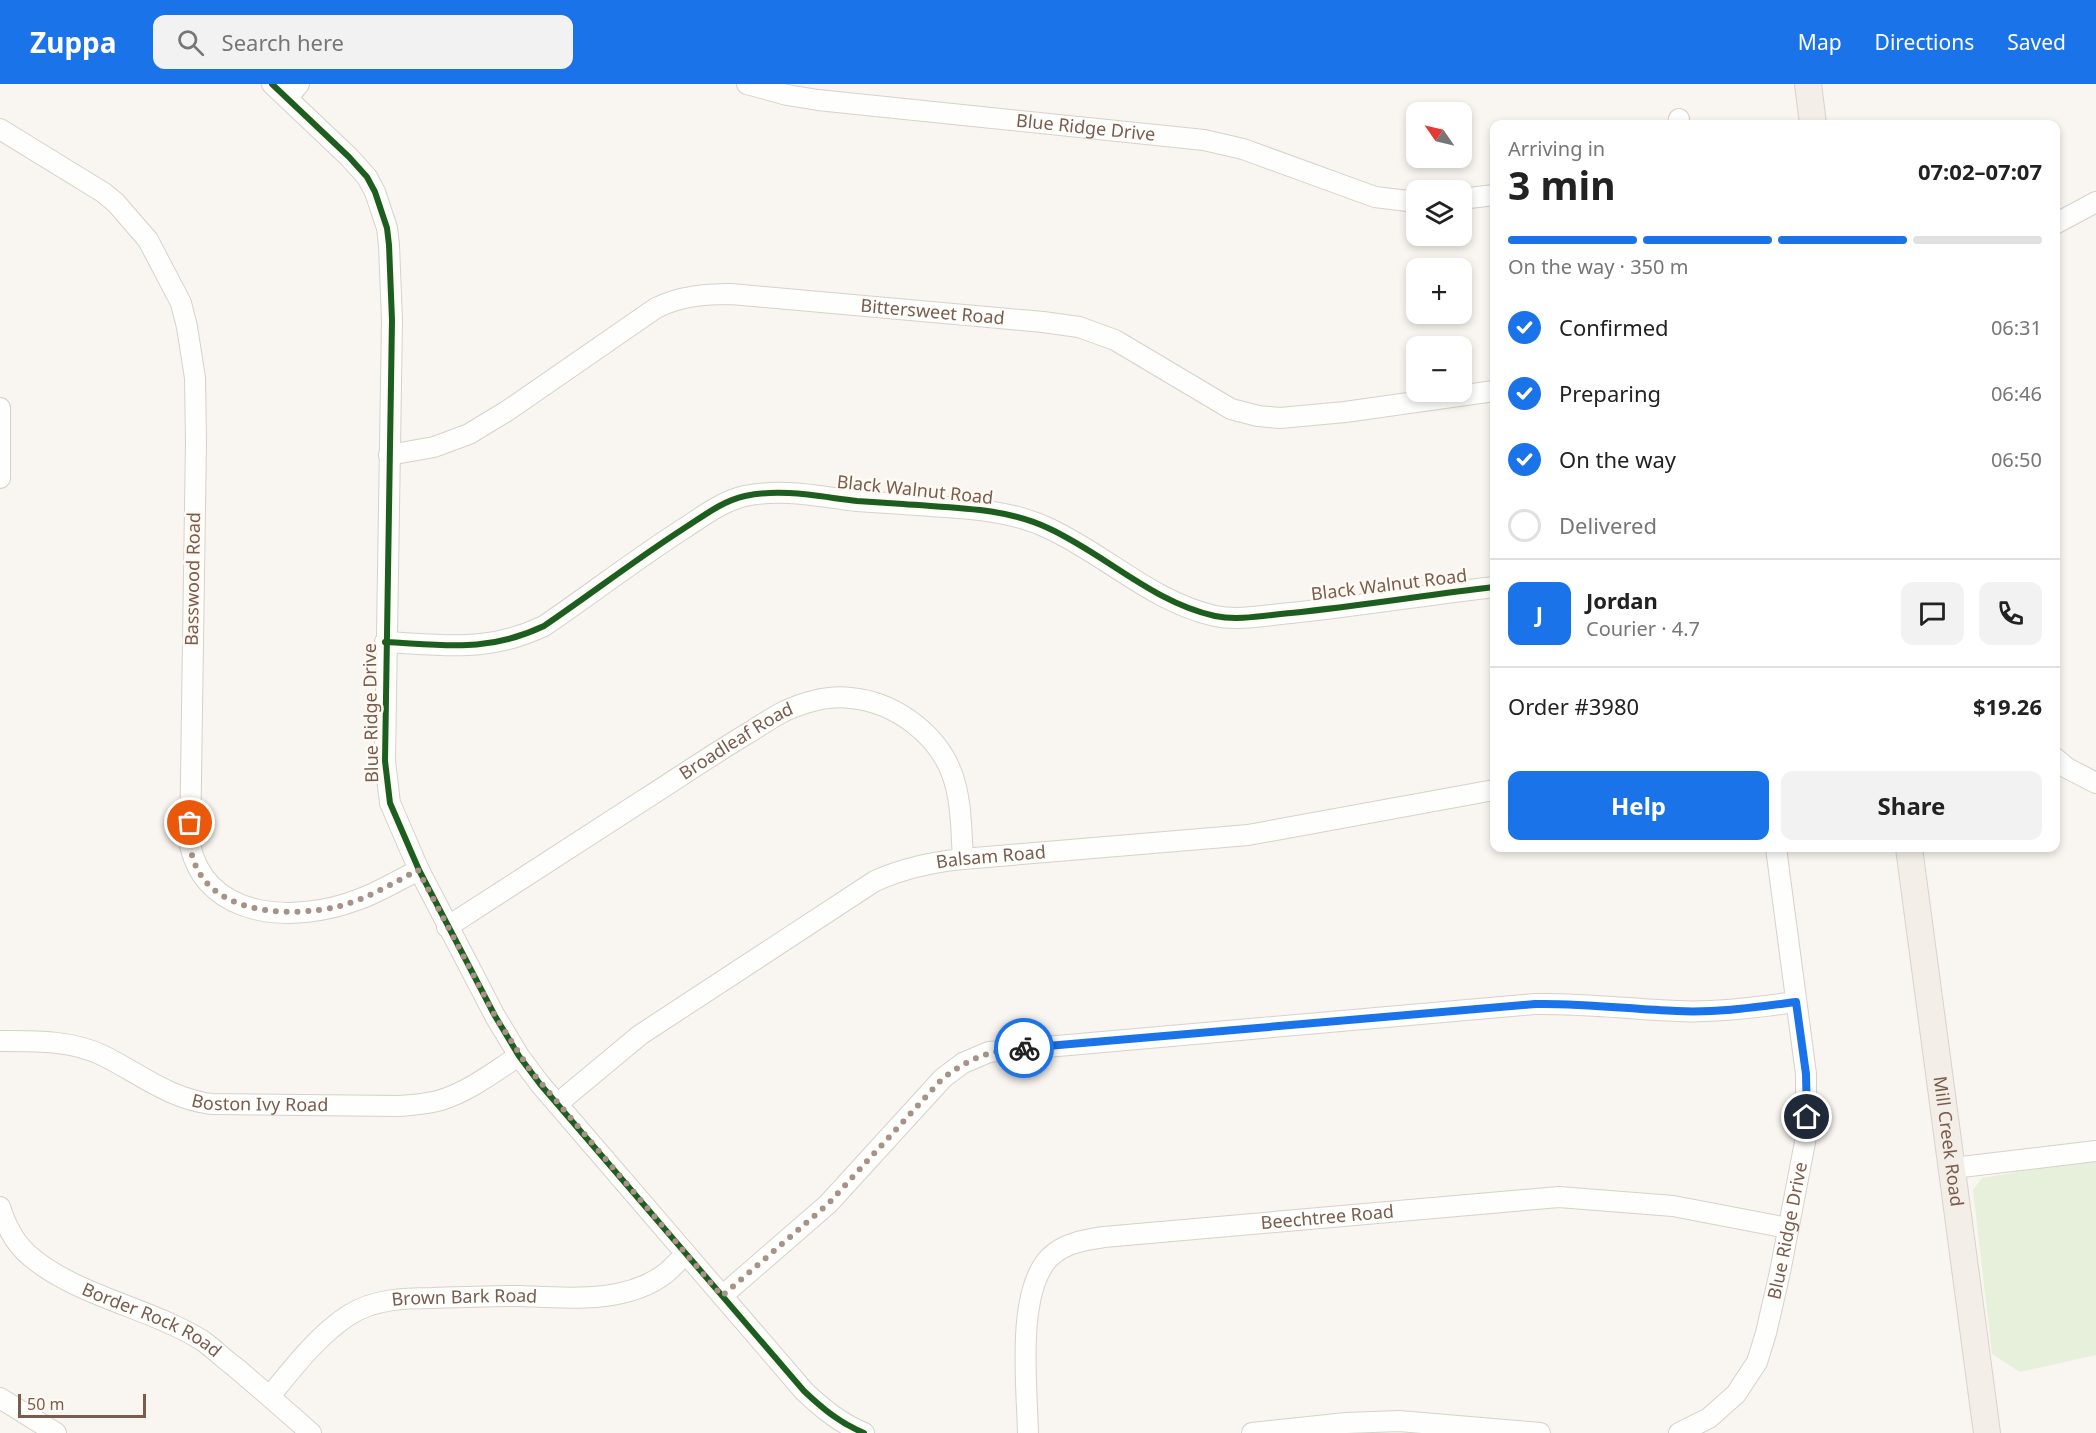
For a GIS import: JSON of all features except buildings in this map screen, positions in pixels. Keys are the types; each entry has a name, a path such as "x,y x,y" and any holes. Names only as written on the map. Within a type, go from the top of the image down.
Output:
{"main road":[{"path":"1808,84 1812,120"},
{"name":"Mill Creek Road","path":"1910,852 1988,1433"}],"street":[{"name":"Blue Ridge Drive","path":"272,84 293,91 367,177 375,192 387,228 392,320 385,642 386,786 390,803 418,870 495,1016 519,1056 540,1084 804,1391 829,1415 864,1433"},
{"name":"Blue Ridge Drive","path":"747,84 787,95 818,100 1204,140 1243,149 1375,197 1406,201"},
{"name":"Basswood Road","path":"0,129 80,177 116,203 148,240 181,303 195,378 190,845 199,872 225,898 240,906 288,912 320,910 359,900 418,870"},
{"path":"1472,198 1490,195"},
{"path":"2060,221 2096,202"},
{"name":"Bittersweet Road","path":"389,454 434,447 470,434 656,308 682,298 705,294 731,294 1079,327 1115,340 1231,409 1258,416 1280,418 1345,412 1490,392"},
{"path":"0,408 0,478"},
{"name":"Black Walnut Road","path":"385,642 470,647 499,642 530,632 561,614 719,506 743,496 759,494 817,495 858,501 972,509 1019,517 1048,527 1072,540 1142,585 1185,606 1220,616 1249,617 1306,611 1490,588"},
{"name":"Broadleaf Road","path":"447,927 785,711 812,701 833,698 852,698 876,704 897,713 924,733 938,748 953,776 960,803 963,859"},
{"path":"2060,762 2096,783"},
{"name":"Balsam Road","path":"557,1104 640,1035 875,881 898,871 963,859 1248,835 1490,791"},
{"name":"Blue Ridge Drive","path":"1691,1431 1736,1394 1757,1362 1766,1333 1806,1137 1806,1074 1777,852"},
{"path":"722,1296 828,1204 943,1078 963,1063 989,1052 1535,1004 1566,1003 1679,1011 1737,1010 1796,1002"},
{"name":"Boston Ivy Road","path":"0,1041 74,1045 102,1055 172,1094 199,1103 212,1104 399,1106 425,1104 443,1100 470,1087 519,1056"},
{"path":"1953,1168 2096,1151"},
{"name":"Beechtree Road","path":"1028,1433 1027,1320 1032,1288 1037,1275 1049,1258 1063,1247 1077,1242 1104,1236 1560,1197 1673,1206 1788,1228"},
{"name":"Border Rock Road","path":"0,1208 17,1242 30,1257 85,1288 204,1342 311,1433"},
{"name":"Brown Bark Road","path":"270,1396 324,1335 349,1315 364,1308 387,1301 426,1298 517,1296 577,1298 606,1295 630,1290 652,1281 665,1273 686,1254"},
{"path":"0,1398 56,1433"},
{"path":"1252,1433 1346,1423 1399,1421 1540,1433"}],"green space":[{"path":"2096,1159 2096,1355 2020,1372 1992,1354 1973,1190 1982,1178"}],"cycle path":[{"path":"272,84 367,177 375,192 387,228 392,320 385,761 390,803 419,870 495,1016 519,1056 540,1084 804,1391 832,1415 864,1433"},
{"path":"385,642 466,645 484,644 523,635 544,626 712,510 737,498 773,493 958,508 1014,516 1048,528 1069,539 1170,600 1215,616 1253,617 1490,588"}],"way so far":[{"path":"190,823 190,845 199,872 225,898 240,906 264,911 320,910 340,906 359,900 418,870 495,1016 519,1056 540,1084 722,1296 828,1204 943,1078 963,1063 989,1052 1024,1048"}],"route":[{"path":"1024,1048 1535,1004 1566,1003 1679,1011 1737,1010 1796,1002 1806,1074 1807,1117"}]}
